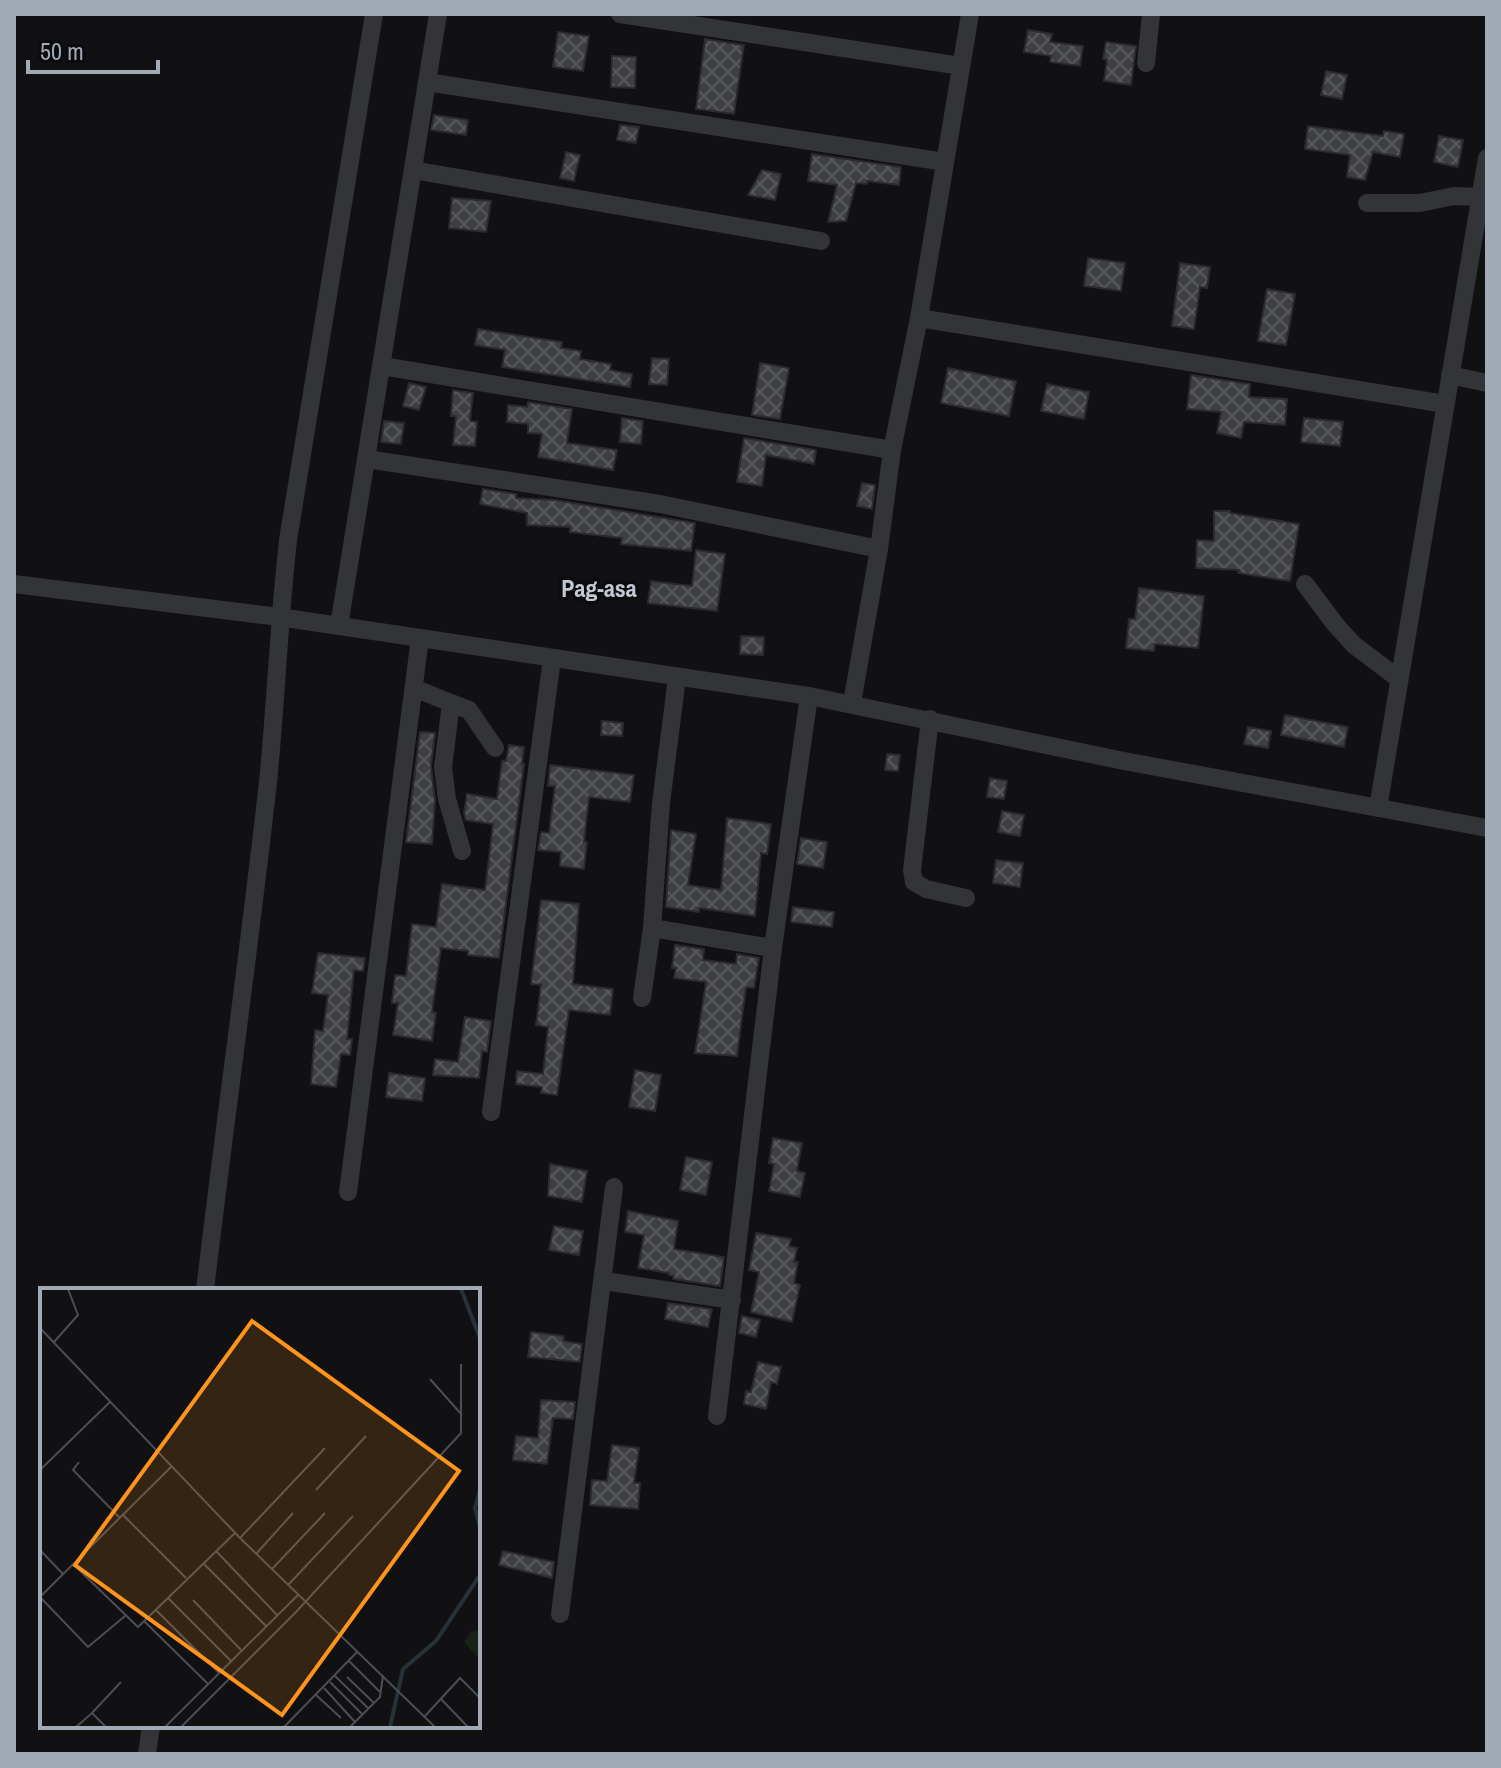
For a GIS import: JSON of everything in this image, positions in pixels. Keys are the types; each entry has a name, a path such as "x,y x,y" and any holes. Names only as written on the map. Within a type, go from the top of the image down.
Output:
{"street":[{"path":"205,1288 267,785 288,540 374,14"},
{"path":"339,626 438,14"},
{"path":"620,14 961,66"},
{"path":"852,703 879,549 892,450 919,318 970,14"},
{"path":"1146,63 1151,14"},
{"path":"427,82 945,162"},
{"path":"1378,808 1487,158"},
{"path":"413,170 821,241"},
{"path":"1367,203 1420,203 1454,196 1480,197"},
{"path":"919,318 1445,404"},
{"path":"382,366 892,450"},
{"path":"1450,375 1487,383"},
{"path":"367,459 660,504 879,549"},
{"path":"14,584 279,617 852,703 1124,761 1487,828"},
{"path":"1305,584 1354,645 1399,679"},
{"path":"348,1192 420,638"},
{"path":"491,1112 552,659"},
{"path":"642,998 677,678"},
{"path":"414,688 469,710 495,748"},
{"path":"717,1416 773,948 809,696"},
{"path":"451,703 443,767 447,799 462,851"},
{"path":"930,719 912,870 914,882 926,889 966,898"},
{"path":"652,928 773,948"},
{"path":"560,1614 614,1187"},
{"path":"604,1281 732,1300"},
{"path":"147,1754 151,1728"}],"building":[{"path":"1028,30 1052,34 1050,42 1083,46 1080,66 1050,62 1051,56 1024,52"},
{"path":"558,32 589,36 583,71 553,67"},
{"path":"705,39 744,45 734,114 696,109"},
{"path":"1106,42 1136,46 1131,85 1104,81"},
{"path":"612,56 636,57 635,88 611,87"},
{"path":"1326,71 1347,75 1342,99 1321,95"},
{"path":"434,115 468,120 466,135 431,130"},
{"path":"620,125 639,127 636,143 617,140"},
{"path":"1308,126 1383,136 1384,131 1404,134 1400,157 1373,152 1365,180 1347,177 1350,155 1305,149"},
{"path":"1439,136 1463,140 1458,167 1434,162"},
{"path":"566,152 580,155 574,181 560,178"},
{"path":"812,154 901,167 899,185 867,181 867,184 856,183 846,221 828,222 837,185 808,181"},
{"path":"762,170 781,174 775,200 748,195"},
{"path":"452,198 491,201 486,232 449,228"},
{"path":"1088,258 1125,263 1121,291 1084,286"},
{"path":"1180,263 1210,267 1207,288 1200,287 1194,329 1172,326"},
{"path":"1267,289 1295,294 1286,345 1258,341"},
{"path":"478,329 562,342 561,348 581,351 580,359 611,364 610,370 632,374 630,387 502,367 505,350 475,345"},
{"path":"652,358 669,359 667,385 649,384"},
{"path":"760,363 789,368 780,419 752,415"},
{"path":"948,368 1016,381 1009,416 941,403"},
{"path":"1191,375 1250,384 1249,397 1287,399 1285,425 1244,422 1241,438 1217,433 1221,412 1187,409"},
{"path":"409,383 426,387 419,410 403,406"},
{"path":"1047,384 1089,392 1084,419 1041,411"},
{"path":"453,390 473,393 470,421 477,422 475,446 453,445 456,416 451,416"},
{"path":"528,402 572,409 567,443 617,450 613,470 538,457 542,434 528,433 528,424 507,422 508,405 527,407"},
{"path":"622,418 643,421 641,444 620,442"},
{"path":"1304,418 1343,422 1340,446 1301,442"},
{"path":"384,421 404,423 401,444 381,442"},
{"path":"744,438 816,450 814,464 766,455 762,486 737,482"},
{"path":"862,483 875,485 872,509 857,506"},
{"path":"483,489 516,494 516,498 555,500 695,523 691,551 621,544 622,538 570,532 570,527 527,525 527,513 480,504"},
{"path":"1214,511 1230,511 1299,524 1290,581 1238,573 1239,570 1196,568 1197,540 1214,541"},
{"path":"696,550 725,554 717,611 648,603 651,581 692,586"},
{"path":"1139,588 1204,596 1198,648 1155,644 1154,651 1126,648 1129,619 1135,619"},
{"path":"741,636 764,637 763,655 740,654"},
{"path":"1285,715 1348,727 1344,747 1281,735"},
{"path":"602,721 623,723 622,736 601,735"},
{"path":"1248,727 1271,731 1268,748 1244,744"},
{"path":"420,732 435,733 431,766 435,801 432,844 406,842"},
{"path":"509,745 524,747 524,764 499,958 441,948 432,1012 436,1013 432,1041 393,1035 398,1003 392,1003 395,975 406,976 412,924 436,927 442,884 485,890 493,824 466,820 467,794 497,799 502,761 506,761"},
{"path":"887,754 900,755 898,771 885,770"},
{"path":"550,765 634,775 630,802 589,797 584,869 560,866 561,852 538,850 541,832 549,833 555,786 548,786"},
{"path":"990,778 1007,781 1004,799 987,797"},
{"path":"1002,811 1024,815 1020,836 998,832"},
{"path":"727,818 771,824 767,854 761,853 755,916 666,907 671,830 696,834 688,885 721,890"},
{"path":"801,838 827,842 823,868 797,864"},
{"path":"996,860 1023,863 1020,887 993,883"},
{"path":"541,900 579,904 573,984 613,989 610,1015 569,1010 557,1095 541,1093 542,1087 516,1084 517,1071 543,1074 548,1027 536,1025 541,985 531,984"},
{"path":"793,907 834,912 832,927 791,922"},
{"path":"675,945 704,949 703,960 736,964 737,954 759,958 754,988 746,987 737,1056 695,1053 706,982 674,978"},
{"path":"318,953 365,958 363,971 354,970 347,1039 352,1039 350,1055 341,1054 336,1087 311,1084 315,1030 323,1031 328,995 312,993"},
{"path":"465,1017 491,1021 487,1052 482,1051 479,1078 433,1075 435,1059 458,1062"},
{"path":"635,1070 661,1075 655,1111 629,1107"},
{"path":"389,1073 425,1078 422,1101 386,1097"},
{"path":"773,1138 802,1143 797,1171 805,1173 800,1197 769,1191 774,1164 769,1163"},
{"path":"686,1157 712,1162 706,1195 680,1190"},
{"path":"550,1164 587,1171 582,1202 548,1196"},
{"path":"628,1211 678,1221 674,1249 724,1257 720,1286 673,1279 674,1276 669,1273 638,1268 644,1235 625,1232"},
{"path":"554,1226 583,1231 579,1255 549,1250"},
{"path":"756,1233 791,1239 789,1246 797,1248 794,1283 800,1285 792,1322 751,1312 759,1272 749,1270"},
{"path":"668,1303 712,1309 708,1327 665,1319"},
{"path":"742,1316 760,1320 756,1337 739,1333"},
{"path":"531,1332 564,1336 563,1341 582,1344 580,1362 528,1357"},
{"path":"758,1362 781,1367 777,1384 771,1382 766,1409 744,1404 746,1391 751,1392"},
{"path":"541,1400 575,1402 573,1419 553,1418 547,1464 513,1460 516,1436 538,1438"},
{"path":"612,1445 639,1448 634,1483 640,1483 638,1509 590,1505 592,1480 607,1481"},
{"path":"503,1551 554,1562 552,1578 499,1565"}],"district":[{"name":"Pag-asa","path":"599,588"}]}
